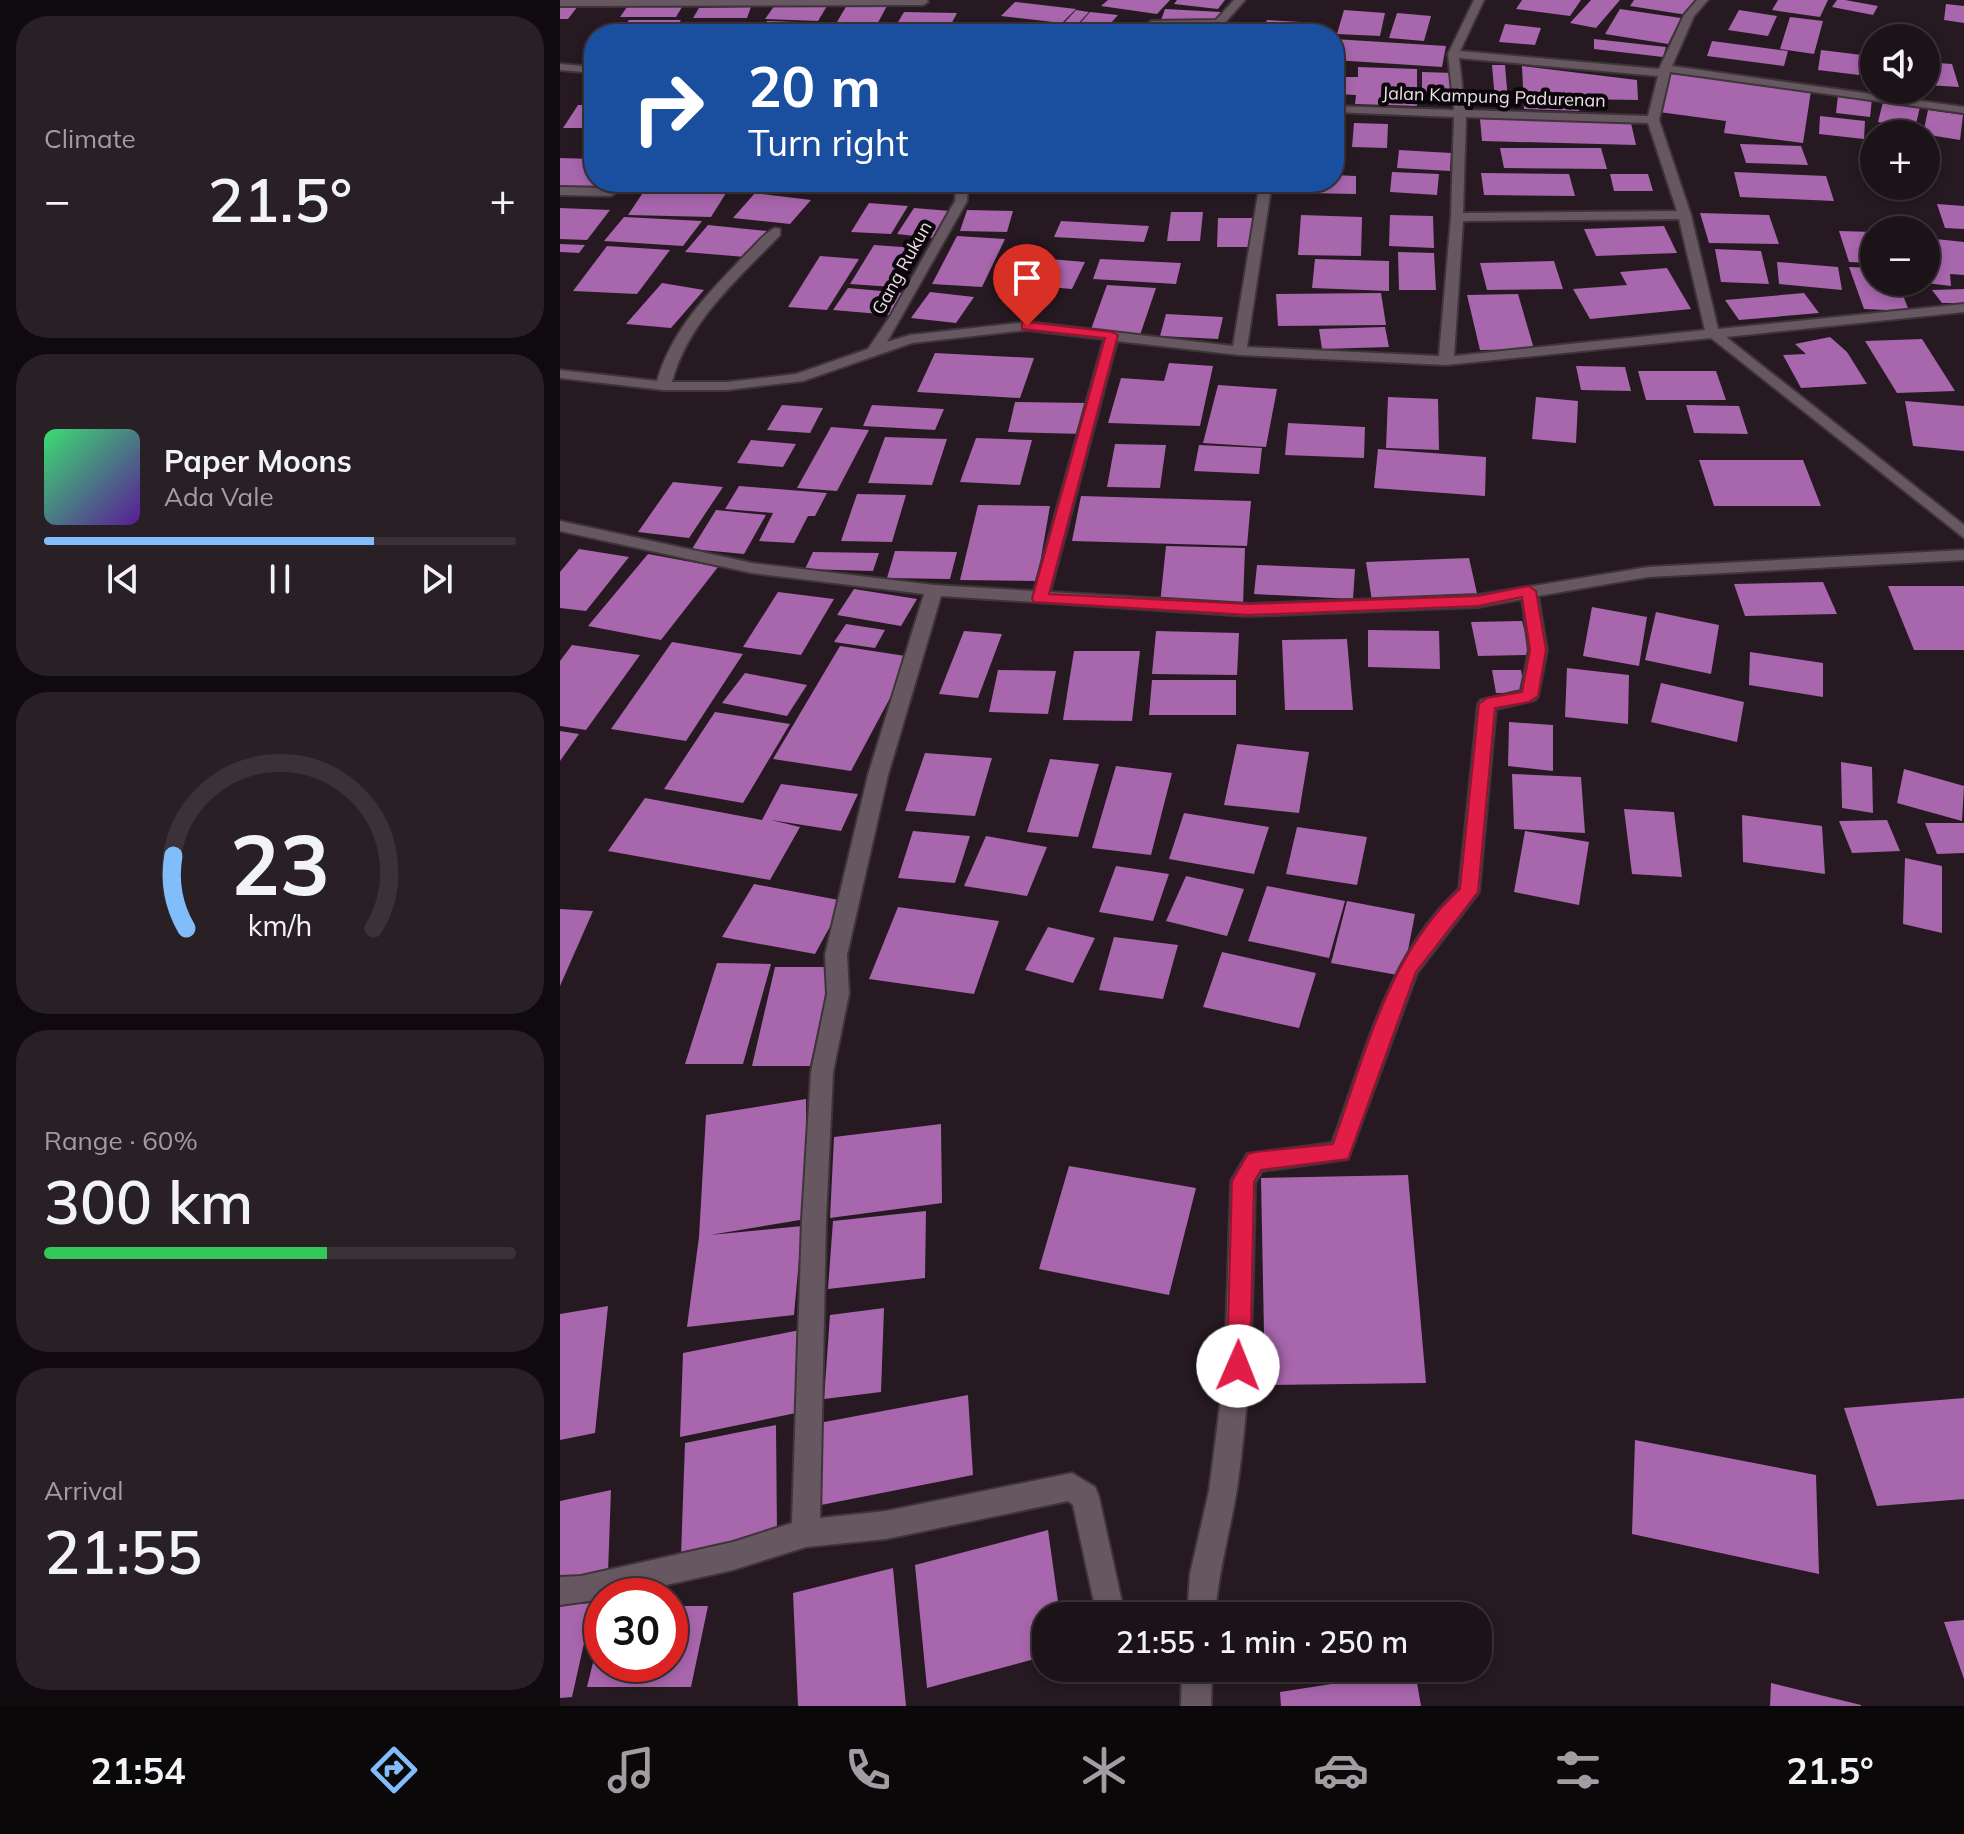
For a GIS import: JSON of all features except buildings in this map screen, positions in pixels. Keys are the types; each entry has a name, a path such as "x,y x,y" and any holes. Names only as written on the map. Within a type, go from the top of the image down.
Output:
{"street":[{"path":"1151,24 1219,23 1240,0"},
{"path":"1446,361 1457,217 1460,114 1453,54 1479,0"},
{"path":"1703,0 1689,15 1665,70 1653,120 1685,215 1712,332 1957,518 1964,533"},
{"path":"560,3 923,2"},
{"path":"1453,54 1665,70 1964,110"},
{"path":"560,67 584,69"},
{"name":"Jalan Kampung Padurenan","path":"1344,109 1653,120"},
{"path":"560,191 584,191"},
{"name":"Gang Rukun","path":"874,351 898,315 961,201 961,192"},
{"path":"1239,351 1264,192"},
{"path":"1457,217 1685,215"},
{"path":"663,386 668,359 697,318 775,232"},
{"path":"560,374 663,386 727,386 798,378 910,339 1027,326 1239,351 1446,361 1964,308"},
{"path":"1040,599 1112,335"},
{"path":"560,393 576,378"},
{"path":"560,526 752,568 1040,599 1249,610 1478,601 1648,572 1964,555"},
{"path":"806,1533 814,1220 822,1072 838,994 836,955 878,775 934,590"},
{"path":"1202,1602 1204,1574 1223,1491 1238,1366 1243,1181 1255,1161 1340,1152 1408,969 1454,906 1469,892 1487,704 1529,696 1538,650 1529,591"},
{"path":"560,1591 581,1590 691,1566 806,1533 886,1525 1072,1487 1085,1497 1108,1602"},
{"path":"1196,1706 1197,1682"}],"route":[{"path":"1027,326 1112,335 1040,599 1249,610 1478,601 1529,591 1538,650 1529,696 1487,704 1469,892 1454,906 1408,969 1393,1002 1374,1064 1340,1152 1291,1160 1255,1161 1243,1181 1238,1366"}]}
